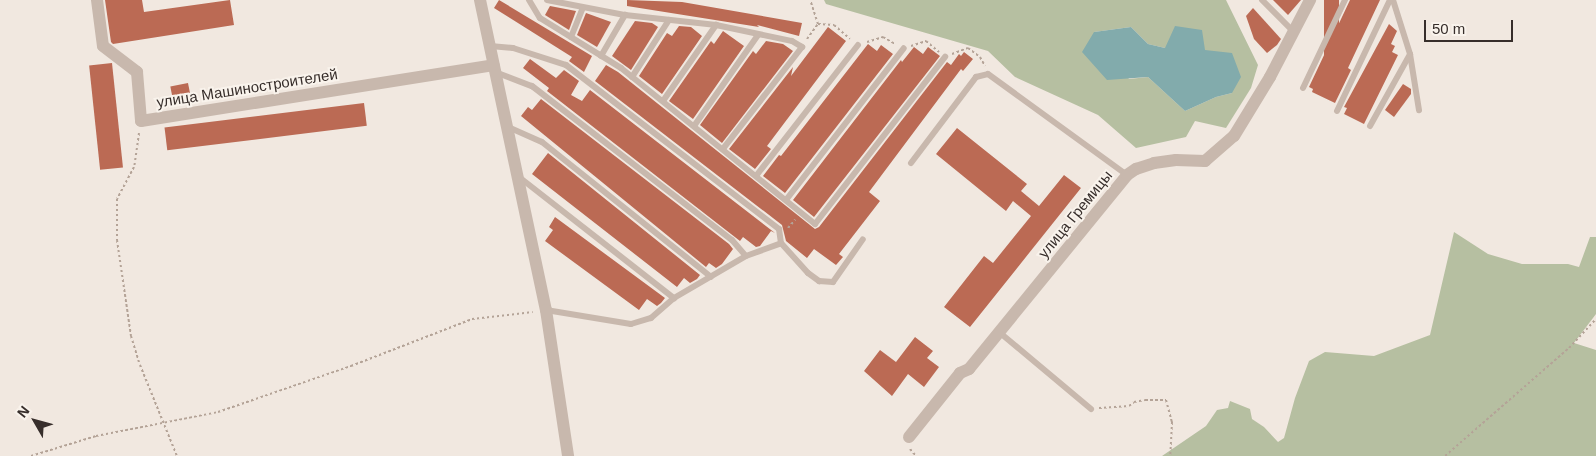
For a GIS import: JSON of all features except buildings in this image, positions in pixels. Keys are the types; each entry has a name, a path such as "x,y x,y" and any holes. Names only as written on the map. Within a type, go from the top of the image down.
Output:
{"street":[{"name":"улица Машиностроителей","path":"97,0 103,46 137,72 141,121 494,69"},
{"path":"480,0 546,310 568,456"},
{"name":"улица Гремицы","path":"909,437 960,373 969,369 1127,175 1136,169 1154,163 1176,160 1204,162 1234,136 1270,76 1310,0"}],"lane":[{"path":"529,0 540,18 632,77 815,224 945,56"},
{"path":"547,0 625,15 716,25 792,42 802,47 723,149"},
{"path":"1262,0 1294,32"},
{"path":"1303,88 1345,0"},
{"path":"1391,0 1410,54 1419,110"},
{"path":"1337,110 1391,0"},
{"path":"571,37 583,8"},
{"path":"601,56 625,15"},
{"path":"632,77 669,20"},
{"path":"663,101 716,25"},
{"path":"694,126 758,35"},
{"path":"756,176 858,45"},
{"path":"490,46 513,48 566,65 779,229 781,240 808,273 819,281 833,282 863,239"},
{"path":"786,200 904,48"},
{"path":"1370,126 1410,54"},
{"path":"494,69 532,86 732,240 746,256"},
{"path":"911,163 976,77 988,74 1127,175"},
{"path":"507,126 542,142 711,277"},
{"path":"517,176 674,298"},
{"path":"546,310 631,324 651,318 674,298 746,256 781,240"},
{"path":"999,332 1092,409"}],"path":[{"path":"802,47 818,24 810,0"},
{"path":"141,121 134,167 117,199 117,240 131,336 176,456"},
{"path":"781,240 801,212"},
{"path":"31,456 96,436 218,412 352,366 472,319 546,310"},
{"path":"1445,456 1569,348 1596,319"},
{"path":"1092,409 1129,406 1134,402 1145,400 1166,400 1172,422 1170,456"}],"green space":[{"path":"824,0 1226,0 1258,65 1251,88 1226,128 1195,121 1186,137 1136,148 1098,115 1015,77 988,51 826,4","holes":["1131,27 1148,44 1165,48 1232,93 1216,97 1185,111 1148,77 1129,79 1094,32"]},
{"path":"1454,232 1488,254 1522,264 1568,264 1579,267 1590,237 1596,237 1596,314 1574,343 1596,350 1596,456 1162,456 1206,426 1217,410 1228,408 1230,401 1250,409 1252,419 1264,427 1278,442 1284,438 1295,398 1309,361 1325,352 1374,356 1430,335"}],"water":[{"path":"1175,26 1202,30 1205,50 1232,53 1241,77 1232,93 1216,97 1185,111 1148,77 1107,80 1082,52 1094,32 1131,27 1148,44 1165,48"}]}
